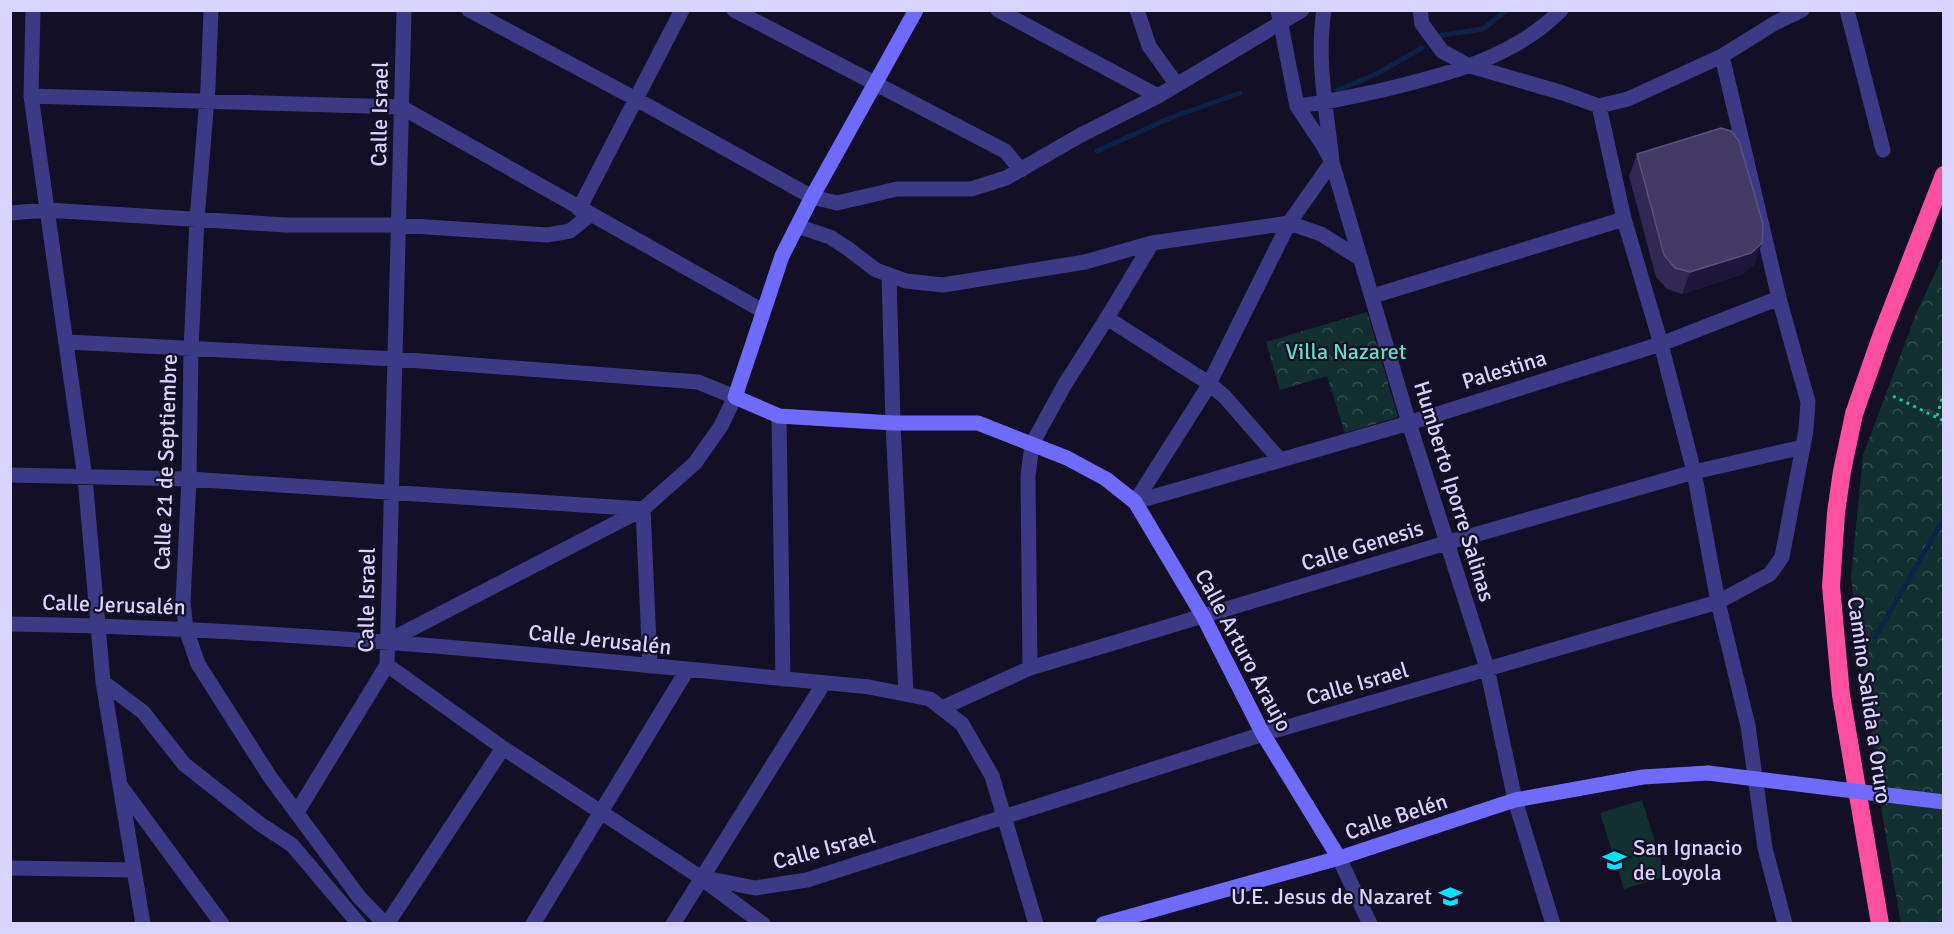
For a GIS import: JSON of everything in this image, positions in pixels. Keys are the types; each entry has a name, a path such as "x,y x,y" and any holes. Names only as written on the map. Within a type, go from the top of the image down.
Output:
{"highway":[{"name":"Camino Salida a Oruro","path":"1880,924 1841,695 1831,586 1836,513 1854,414 1882,334 1944,175"}],"street":[{"path":"33,10 31,96 85,478 103,682 143,924"},
{"name":"Calle 21 de Septiembre","path":"211,10 191,350 189,479 183,602 186,629 198,664 270,777 359,897 386,924"},
{"name":"Calle Israel","path":"404,10 387,665 503,748 700,877 755,888 807,880 1263,734 1718,602 1770,574 1782,557 1806,430 1808,402 1779,298 1722,56"},
{"path":"469,10 812,197 837,203 897,189 971,189 1006,178 1177,85 1279,16 1302,10"},
{"path":"10,213 47,210 286,225 398,225 547,235 570,231 585,211 636,99 682,10"},
{"path":"734,10 1005,151 1021,170"},
{"path":"388,641 644,509 695,463 721,426 735,397 782,256 812,197 916,10"},
{"path":"998,10 1158,96"},
{"path":"1137,10 1149,46 1177,85"},
{"path":"1135,502 1210,384 1289,223 1332,162 1320,35 1324,10"},
{"path":"1420,10 1422,24 1442,51 1467,66 1563,93 1599,106 1628,99 1722,56 1775,23 1802,10"},
{"path":"1297,106 1326,103 1436,77 1467,66 1523,42 1549,23 1561,10"},
{"path":"1847,10 1883,150"},
{"name":"Humberto Iporre Salinas","path":"1279,16 1297,106 1332,162 1409,423 1487,668 1515,800 1553,924"},
{"path":"31,96 401,107 763,311"},
{"path":"1599,106 1624,219 1661,344 1694,472 1718,602 1748,726 1765,848 1787,924"},
{"path":"1372,296 1624,219"},
{"path":"797,226 830,237 876,270 906,281 943,285 1085,262 1152,243 1289,223 1321,234 1361,259"},
{"path":"1030,668 1028,476 1032,444 1065,384 1152,243"},
{"path":"890,275 893,423 906,694"},
{"name":"Palestina","path":"1135,502 1409,423 1661,344 1779,298"},
{"path":"1107,318 1210,384 1280,460"},
{"path":"67,342 395,359 698,382 735,397"},
{"name":"Calle Arturo Araujo","path":"735,397 779,416 893,423 978,423 1067,458 1106,479 1135,502 1203,616 1263,734 1339,858 1370,924"},
{"path":"779,416 783,679"},
{"name":"Calle Genesis","path":"942,708 1030,668 1446,543 1694,472 1803,447"},
{"path":"10,475 189,479 644,509"},
{"path":"644,509 650,666"},
{"name":"Calle Jerusalén","path":"10,624 98,625 388,641 869,687 930,699 962,724 992,776 1036,924"},
{"path":"297,812 387,665"},
{"path":"533,924 687,670"},
{"path":"103,682 143,712 184,764 260,824 292,845 359,924"},
{"path":"672,924 824,683"},
{"path":"386,924 503,748"},
{"name":"Calle Belén","path":"1102,924 1150,916 1339,858 1515,800 1643,777 1708,773 1944,802"},
{"path":"120,786 222,924"},
{"path":"10,868 134,870"},
{"path":"700,877 763,924"}],"path":[{"path":"1937,417 1944,392"},
{"path":"1893,396 1944,421"}],"green space":[{"path":"1943,256 1943,923 1901,924 1882,813 1851,577 1863,455 1916,314"},
{"name":"Villa Nazaret","path":"1367,312 1398,417 1345,433 1327,376 1280,390 1266,342"},
{"path":"1642,800 1666,876 1624,889 1600,813"}],"building":[{"path":"1721,128 1731,131 1739,141 1763,224 1762,243 1751,253 1690,272 1675,268 1664,255 1637,154"}],"waterway":[{"path":"1436,36 1483,29 1507,10"},
{"path":"1338,90 1376,74 1422,48"},
{"path":"1097,151 1170,118 1240,93"},
{"path":"1875,637 1944,519"}],"place":[{"name":"San Ignacio de Loyola","path":"1615,860"},
{"name":"U.E. Jesus de Nazaret","path":"1450,896"}]}
